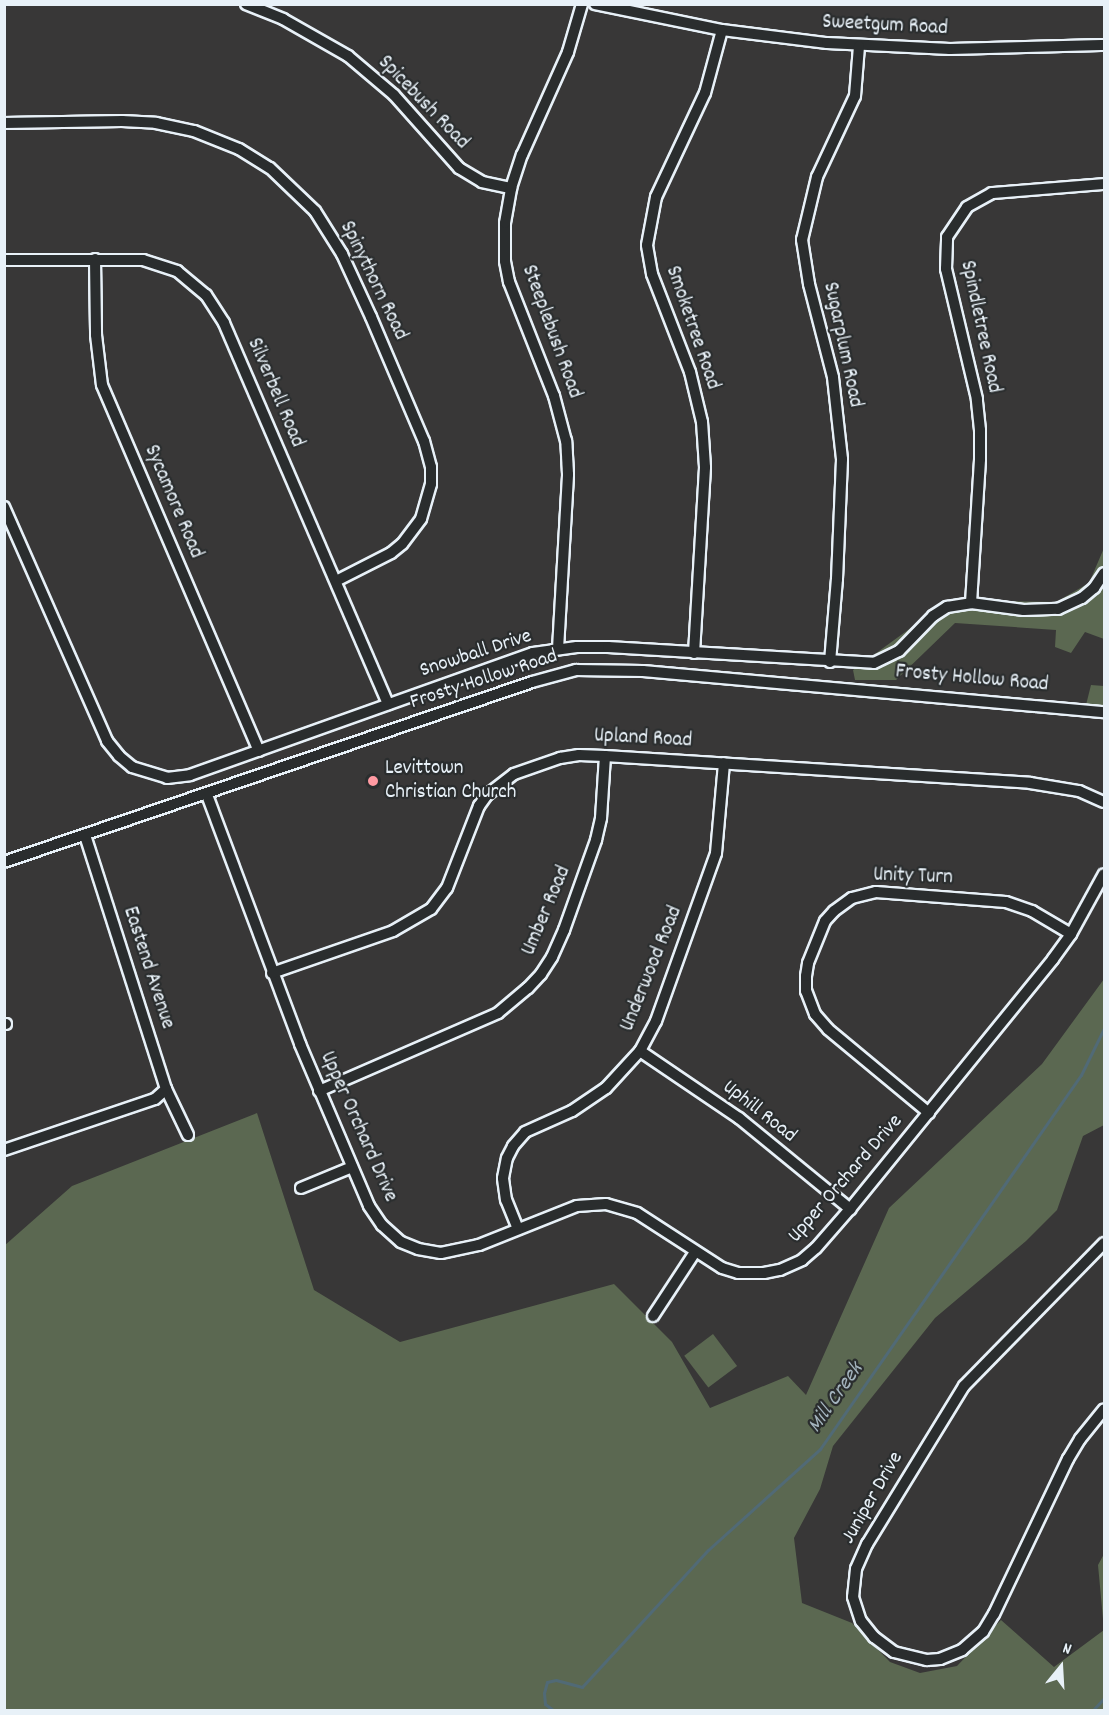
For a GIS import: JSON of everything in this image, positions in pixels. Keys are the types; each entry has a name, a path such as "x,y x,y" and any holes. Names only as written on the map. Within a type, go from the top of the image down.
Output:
{"street":[{"name":"Spicebush Road","path":"246,4 283,19 348,56 394,95 459,168 482,182 511,188"},
{"name":"Steeplebush Road","path":"558,649 568,457 554,396 520,315 509,282 504,245 511,188 568,52 582,4"},
{"name":"Sweetgum Road","path":"595,4 722,30 860,46 950,49 1104,45"},
{"name":"Smoketree Road","path":"694,653 705,467 703,431 690,372 657,290 647,245 656,197 705,93 713,72 722,30"},
{"name":"Sugarplum Road","path":"830,662 842,487 841,448 833,377 809,284 802,240 810,194 855,96 860,46"},
{"name":"Spinythorn Road","path":"4,123 122,121 156,123 194,131 239,149 270,168 315,211 342,254 371,317 424,441 431,467 429,495 421,519 402,544 381,559 336,580"},
{"name":"Spindletree Road","path":"971,603 980,430 974,388 946,269 947,237 967,207 992,193 1104,184"},
{"name":"Silverbell Road","path":"4,260 127,258 157,262 188,278 206,295 224,323 388,705"},
{"name":"Sycamore Road","path":"95,259 96,335 102,385 259,751"},
{"name":"Snowball Drive","path":"4,507 107,741 119,756 141,772 167,778 190,775 510,660 558,649 608,647 874,663 887,659 905,645 933,616 947,607 971,603 1024,609 1058,609 1082,598 1094,588 1104,573"},
{"name":"Frosty Hollow Road","path":"4,862 207,795 532,682 576,670 655,672 1104,712"},
{"name":"Upland Road","path":"272,973 393,931 431,909 447,888 479,806 502,780 560,758 579,755 605,756 1051,785 1079,790 1104,802"},
{"name":"Umber Road","path":"319,1091 498,1013 513,1002 540,974 552,957 564,930 596,840 601,818 605,756"},
{"name":"Underwood Road","path":"518,1229 506,1200 503,1178 507,1158 513,1146 525,1132 572,1111 620,1075 640,1051 656,1021 716,853 724,763"},
{"name":"Upper Orchard Drive","path":"207,795 272,973 319,1091 369,1206 382,1225 401,1242 418,1249 441,1253 465,1250 577,1206 606,1204 637,1213 695,1252 722,1268 738,1273 764,1274 802,1260 816,1248 850,1209 1071,934 1104,874"},
{"name":"Eastend Avenue","path":"85,836 166,1089 188,1135"},
{"name":"Unity Turn","path":"929,1113 828,1029 815,1014 806,991 806,976 811,954 825,921 852,898 876,892 1006,902 1032,911 1071,934"},
{"name":"Uphill Road","path":"640,1051 739,1118 850,1209"},
{"path":"4,1150 147,1102 164,1093 166,1089"},
{"path":"301,1188 352,1167"},
{"name":"Juniper Drive","path":"1104,1244 964,1386 867,1544 856,1569 854,1597 861,1621 874,1637 894,1652 927,1660 948,1656 962,1650 983,1632 994,1614 1068,1459 1084,1433 1104,1409"},
{"path":"653,1316 695,1252"}],"green space":[{"path":"1104,548 1104,639 1085,632 1071,653 1055,647 1056,630 955,623 896,680 855,680 853,670 949,600 1056,602 1089,583"},
{"path":"1091,685 1104,686 1104,709 1086,705"},
{"path":"1104,979 1104,1125 1083,1136 1057,1210 1026,1241 935,1318 833,1446 820,1489 794,1538 802,1603 852,1623 890,1662 920,1673 957,1666 1001,1620 1054,1667 1104,1630 1104,1710 5,1710 4,1246 72,1186 257,1113 314,1290 400,1342 614,1284 672,1342 710,1408 788,1376 806,1395 889,1208 1042,1064"},
{"path":"713,1334 737,1366 708,1388 684,1356"},
{"path":"1104,1554 1104,1630 1098,1565"}],"waterway":[{"name":"Mill Creek","path":"553,1710 545,1704 544,1693 547,1682 556,1680 582,1687 708,1550 820,1449 1081,1075 1104,1028"},
{"name":"Mill Creek","path":"1093,1710 1104,1698"}],"place":[{"name":"Levittown Christian Church","path":"373,781"}]}
